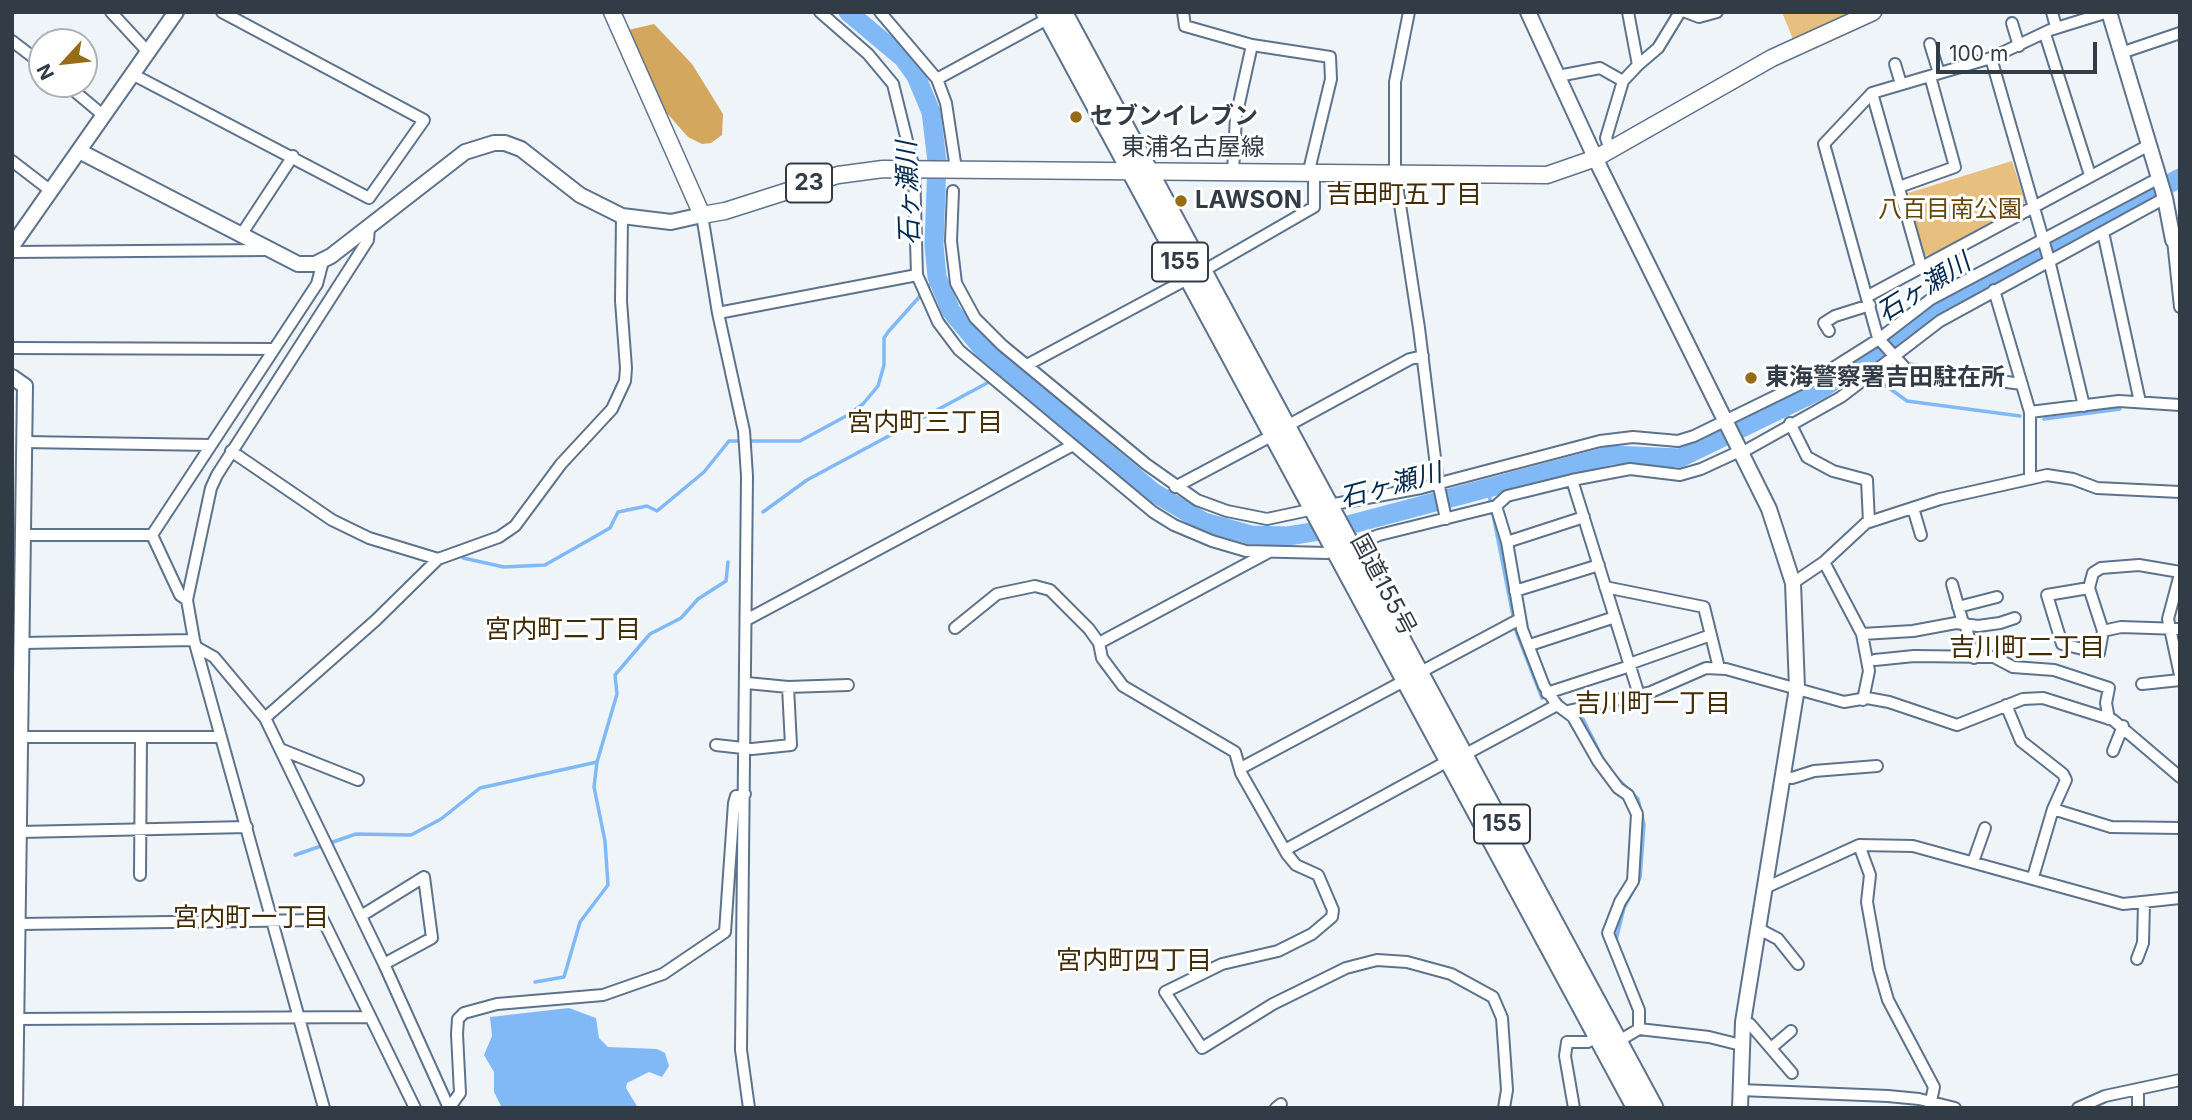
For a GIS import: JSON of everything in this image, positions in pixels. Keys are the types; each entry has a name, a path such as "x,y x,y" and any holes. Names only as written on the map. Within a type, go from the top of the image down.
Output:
{"highway":[{"name":"国道155号","path":"1052,14 1140,170 1456,758 1653,1108"},
{"name":"国道155号","path":"1456,758 1597,1037 1637,1108"}],"main road":[{"path":"612,12 702,215"},
{"name":"東浦名古屋線","path":"702,215 725,211 838,175 916,169 1459,172 1533,177 1560,172 1603,154 1772,58 1873,12"}],"street":[{"path":"111,12 148,51"},
{"path":"12,246 176,12"},
{"path":"132,74 369,198 424,120 222,12"},
{"path":"820,12 867,54 892,84 916,169 917,275 939,322 959,350 1153,512 1174,525 1227,546 1269,552 1327,553 1342,545 1496,506 1507,496 1572,480 1630,469 1680,475 1701,469 1740,452 1841,397 1940,321 2165,198"},
{"path":"880,12 937,79 946,103 955,169"},
{"path":"1027,365 1311,211 1314,200 1310,166 1331,79 1330,57 1252,45 1185,26 1183,12"},
{"path":"1409,12 1395,82 1395,172 1423,356 1438,482 1446,519"},
{"path":"1528,12 1558,76 1603,154 1777,530 1793,583 1797,688 1743,1023 1740,1108"},
{"path":"1628,12 1638,65"},
{"path":"1603,154 1623,81 1658,48 1680,12"},
{"path":"1685,12 1699,17 1717,12"},
{"path":"2052,12 2056,27"},
{"path":"2022,384 1906,369 1880,339 1824,144 1872,93 1991,58 2056,27 2109,12 2176,239 2180,307"},
{"path":"937,79 1052,14"},
{"path":"2012,23 2019,46"},
{"path":"2122,53 2180,33"},
{"path":"2045,34 2090,175"},
{"path":"12,41 28,53"},
{"path":"1899,187 1955,167 1930,44"},
{"path":"1233,171 1236,117 1252,45"},
{"path":"1991,58 2049,260 2084,406"},
{"path":"1895,64 1901,84"},
{"path":"1558,76 1600,68 1623,81"},
{"path":"1872,93 1921,266"},
{"path":"83,98 104,116"},
{"path":"79,151 298,264 323,261 465,152 505,143 522,149 591,203 622,216 671,222 702,215 718,313 744,431 748,619 741,1050 749,1108"},
{"path":"1829,331 1824,323 1869,300 1921,266 2149,145"},
{"path":"240,235 293,156"},
{"path":"12,161 51,191"},
{"path":"953,191 951,257 961,296 984,328 1175,487 1206,504 1250,517 1267,519 1438,482 1608,440 1686,439 1810,380 1880,339 1931,299 2159,178"},
{"path":"265,718 376,620 438,559 499,537 515,526 561,464 612,409 620,396 626,368 621,301 622,216"},
{"path":"324,1108 221,737 187,600 211,488 231,451 368,240 369,228"},
{"path":"2103,232 2140,402"},
{"path":"12,252 270,250"},
{"path":"152,535 317,284 323,261"},
{"path":"718,313 917,275"},
{"path":"1994,290 2030,412 2030,478"},
{"path":"12,348 274,349"},
{"path":"1175,487 1410,359 1423,356"},
{"path":"12,377 25,386 15,1108"},
{"path":"2030,412 2119,401 2180,405"},
{"path":"1790,423 1807,457 1833,471 1867,480 1869,522"},
{"path":"24,442 211,445"},
{"path":"748,619 1073,445"},
{"path":"231,451 332,520 369,538 438,559"},
{"path":"1793,583 1824,562 1869,522 2030,478 2060,476 2097,488 2180,492"},
{"path":"1572,480 1639,695"},
{"path":"1496,506 1507,542 1520,619 1547,693 1557,705 1568,711 1583,730 1598,761 1618,788 1628,795 1637,814 1633,881 1620,901 1608,933 1622,974 1639,1010 1639,1029"},
{"path":"1913,508 1921,535"},
{"path":"1507,542 1584,517"},
{"path":"23,535 152,535"},
{"path":"152,535 180,595 187,600"},
{"path":"1099,643 1269,552"},
{"path":"1824,562 1861,634 1869,664 1863,699"},
{"path":"1515,591 1598,565"},
{"path":"2090,588 2047,595 2062,644 2099,653 2103,631 2090,588 2093,573 2101,568 2139,565 2180,573 2168,619 2175,629 2180,678 2142,684"},
{"path":"1951,584 1974,657"},
{"path":"955,628 997,594 1020,588 1043,587 1075,613 1099,643 1102,658 1123,686 1230,747 1285,850 1296,865 1318,875 1333,910 1332,917 1312,934 1278,951 1232,960 1165,992 1202,1048 1273,1004 1346,968 1377,960 1408,962 1451,974 1493,997 1502,1017 1507,1090 1504,1108"},
{"path":"1605,587 1704,607 1719,668"},
{"path":"1958,607 1997,597"},
{"path":"1530,645 1615,617"},
{"path":"1861,634 1964,623 1978,626 2015,618"},
{"path":"1241,768 1520,619"},
{"path":"2103,631 2121,627 2175,629"},
{"path":"1547,693 1711,635"},
{"path":"22,643 196,644 214,657 265,718 384,964 449,1108 460,1093 457,1034 458,1019 464,1013 497,1004 603,995 663,974 726,932 734,803 736,796 745,794"},
{"path":"1875,660 1914,656 1994,657 2013,667 2054,670 2109,688 2106,702 2109,719"},
{"path":"1568,711 1639,695 1696,670 1719,668 1844,702 1863,699 1889,702 1956,725 2023,699 2043,698 2123,726 2180,777"},
{"path":"747,683 789,687 848,685"},
{"path":"716,745 746,748 791,745 789,687"},
{"path":"1285,850 1557,705"},
{"path":"2006,705 2021,741 2063,774 2066,780 2053,809 2033,877"},
{"path":"2113,751 2123,726"},
{"path":"20,737 221,737"},
{"path":"140,874 141,737"},
{"path":"280,749 358,780"},
{"path":"1784,777 1792,778 1814,771 1877,766"},
{"path":"2053,809 2112,827 2180,828"},
{"path":"20,832 247,827"},
{"path":"1973,862 1985,828"},
{"path":"1767,887 1859,845 1913,846 2033,877 2105,900 2144,903 2180,898"},
{"path":"1859,845 1870,875 1867,902 1879,969 1888,1000 1934,1087 1931,1101"},
{"path":"360,916 424,877 432,938 384,964"},
{"path":"2137,959 2143,943 2144,903"},
{"path":"19,924 323,920 415,1108"},
{"path":"1759,929 1778,939 1798,964"},
{"path":"17,1019 370,1017"},
{"path":"1743,1023 1750,1024 1792,1073"},
{"path":"1617,1042 1639,1029 1709,1037 1741,1045"},
{"path":"1771,1048 1791,1031"},
{"path":"1574,1108 1566,1056 1567,1042 1588,1042 1597,1037"},
{"path":"2078,1108 2105,1096 2180,1080"},
{"path":"1740,1090 1931,1101 1955,1108"},
{"path":"2138,1091 2138,1108"},
{"path":"1840,1108 1842,1095"}],"green space":[{"path":"1782,12 1864,12 1794,42"},
{"name":"八百目南公園","path":"2012,161 2025,201 2023,205 1930,256 1924,255 1908,193"}],"shaded area":[{"path":"654,24 692,64 723,114 722,135 711,143 702,144 688,137 649,93 628,30"}],"water":[{"path":"569,1008 596,1018 599,1038 608,1047 657,1049 665,1053 669,1066 662,1077 649,1072 627,1083 626,1088 638,1108 502,1108 494,1092 494,1072 484,1055 492,1036 490,1017"}],"waterway":[{"name":"石ヶ瀬川","path":"848,12 903,58 916,76 931,112 937,161 934,245 937,277 951,311 982,348 1153,492 1204,522 1251,535 1288,536 1337,528 1612,455 1680,458 1820,390 1881,349 1936,307 2180,178"},
{"path":"463,558 504,567 545,565 610,528 618,512 647,506 657,511 704,472 729,441 800,441 848,415 863,404 878,386 884,365 884,338 937,277"},
{"path":"1860,363 1867,369"},
{"path":"763,512 807,480 989,382 1005,367"},
{"path":"1882,383 1907,401 2020,416"},
{"path":"2044,419 2120,409"},
{"path":"1488,489 1516,631 1542,698"},
{"path":"535,982 564,977 580,922 608,885 605,841 594,787 597,762 617,694 615,675 650,634 681,618 698,599 726,581 728,562"},
{"path":"1583,719 1604,761"},
{"path":"295,855 356,834 411,835 441,819 480,788 597,762"},
{"path":"1614,775 1638,799 1644,825 1640,878 1624,908 1616,940"}],"place":[{"name":"セブンイレブン","path":"1076,117"},
{"name":"LAWSON","path":"1181,201"},
{"name":"東海警察署吉田駐在所","path":"1751,378"}],"district":[{"name":"吉田町五丁目","path":"1404,195"},
{"name":"宮内町三丁目","path":"925,423"},
{"name":"宮内町二丁目","path":"563,630"},
{"name":"吉川町二丁目","path":"2027,648"},
{"name":"吉川町一丁目","path":"1653,704"},
{"name":"宮内町一丁目","path":"251,918"},
{"name":"宮内町四丁目","path":"1134,961"}]}
